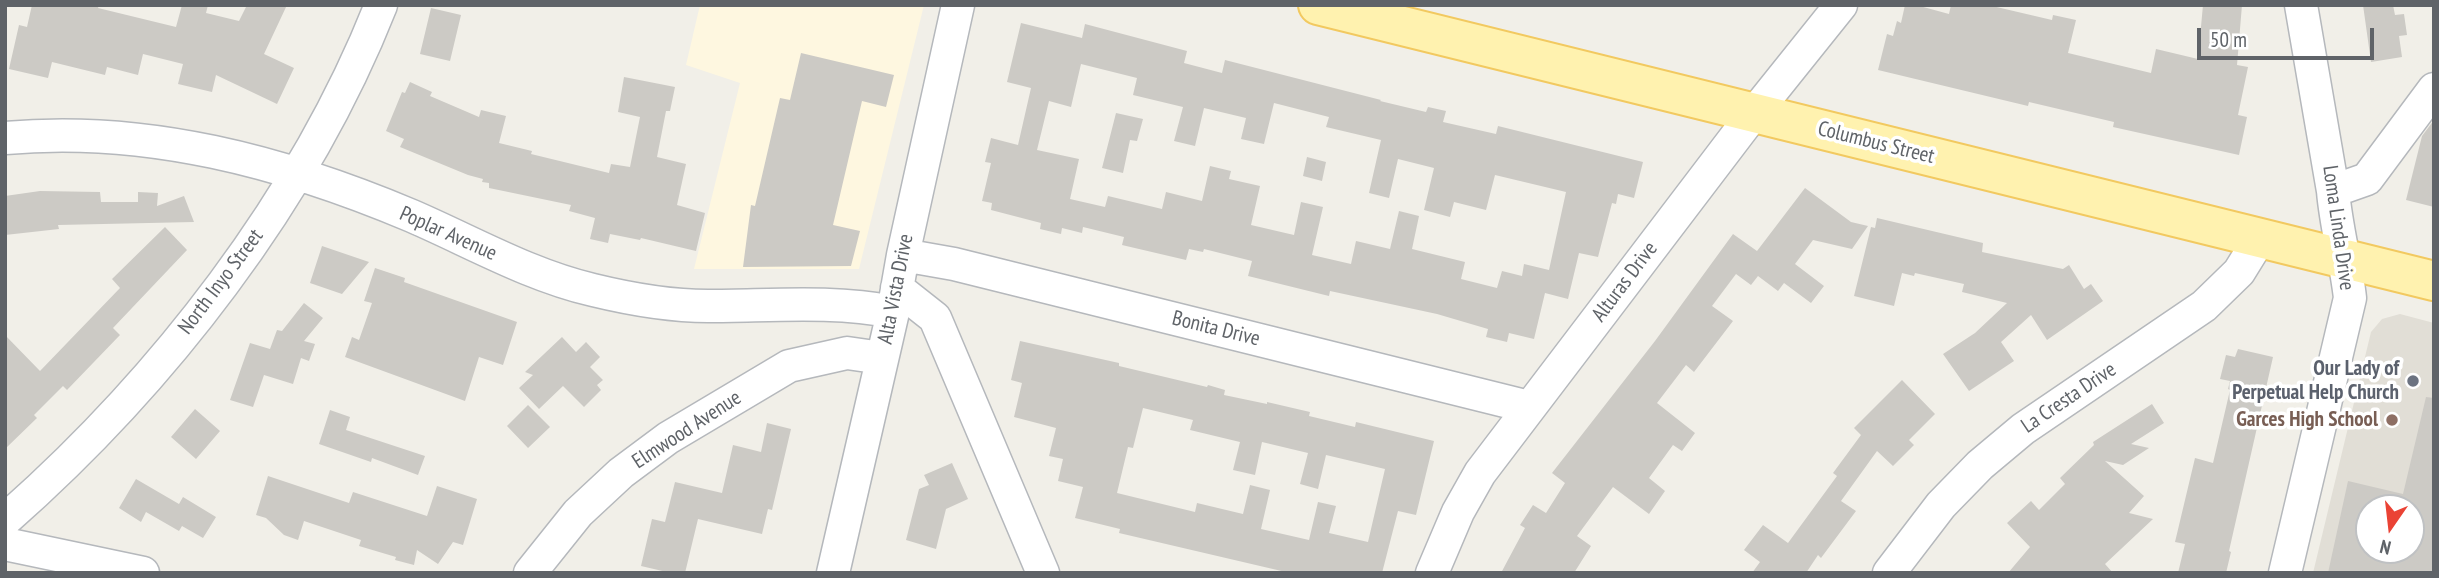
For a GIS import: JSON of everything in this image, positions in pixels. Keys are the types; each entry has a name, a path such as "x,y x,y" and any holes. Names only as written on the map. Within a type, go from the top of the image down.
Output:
{"main road":[{"name":"Columbus Street","path":"1318,5 2434,281"}],"street":[{"name":"North Inyo Street","path":"5,520 97,432 152,371 253,241 337,105 382,5"},
{"name":"Alta Vista Drive","path":"833,573 958,5"},
{"name":"Alturas Drive","path":"1432,573 1463,502 1480,473 1755,113 1841,5"},
{"name":"Loma Linda Drive","path":"2285,573 2350,298 2346,260 2335,222 2333,191 2301,5"},
{"path":"2333,191 2367,179 2434,89"},
{"name":"Poplar Avenue","path":"5,138 93,136 163,142 231,154 298,172 413,217 538,273 592,290 648,301 705,306 858,305 895,300"},
{"name":"La Cresta Drive","path":"1889,573 1941,505 1980,465 2023,429 2204,306 2239,272 2260,238"},
{"name":"Bonita Drive","path":"903,255 954,264 1529,407"},
{"path":"895,300 935,318 1043,573"},
{"name":"Elmwood Avenue","path":"530,573 578,513 621,473 668,438 789,366 847,353 882,358"},
{"path":"5,544 144,573"}],"shaded area":[{"path":"700,5 924,5 859,269 694,269 740,83 686,65"},
{"name":"Garces High School","path":"2400,314 2434,323 2434,573 2313,573 2371,332 2382,319"}],"building":[{"path":"32,5 99,5 98,8 176,27 182,5 208,5 206,13 239,21 247,5 287,5 264,54 294,68 277,104 216,75 212,92 178,84 183,64 143,54 138,75 107,67 105,75 52,62 48,78 9,69 19,25 27,27"},
{"path":"1905,5 1916,5 1949,14 1951,5 1988,5 2052,20 2053,15 2076,20 2068,53 2151,73 2156,49 2198,59 2203,5 2242,5 2237,65 2248,67 2238,115 2247,117 2239,155 2113,127 2114,122 2029,102 2028,106 1878,70 1887,34 1893,36 1897,21 1901,23"},
{"path":"2363,5 2393,5 2395,15 2404,14 2407,35 2399,36 2402,57 2371,62"},
{"path":"431,8 461,15 450,61 420,54"},
{"path":"1021,23 1082,38 1085,24 1187,51 1184,63 1222,73 1225,60 1426,112 1428,107 1446,111 1443,122 1496,134 1498,126 1643,162 1634,198 1618,194 1616,204 1612,203 1598,257 1579,253 1568,299 1545,293 1534,339 1509,333 1507,342 1486,337 1488,329 1437,314 1330,291 1329,296 1248,276 1252,261 1204,249 1203,252 1189,249 1186,260 1122,245 1124,237 1083,227 1082,233 1062,228 1061,234 1040,229 1041,223 991,210 992,203 982,201 991,163 985,162 991,138 1018,145 1031,88 1007,82","holes":["1081,64 1137,78 1133,95 1183,107 1174,141 1195,146 1204,108 1246,118 1241,139 1264,144 1274,103 1329,117 1326,127 1381,140 1369,193 1389,198 1398,159 1434,168 1424,210 1450,217 1454,202 1486,210 1495,175 1566,192 1549,270 1524,264 1522,276 1502,271 1497,288 1461,279 1465,262 1412,249 1419,216 1399,211 1390,249 1356,241 1351,264 1312,255 1323,207 1301,202 1294,235 1251,225 1260,186 1229,179 1231,171 1210,166 1202,201 1166,192 1162,209 1108,196 1105,207 1070,199 1079,159 1037,150 1049,101 1071,107"]},
{"path":"801,53 894,75 886,107 862,101 833,225 860,231 851,266 743,267 751,205 755,206 780,98 790,100"},
{"path":"624,77 675,87 670,111 666,111 657,157 686,164 677,205 705,213 696,251 610,234 608,243 590,239 595,218 569,211 571,205 489,188 489,183 482,182 483,179 400,147 404,139 386,131 402,92 405,93 410,82 432,92 430,96 479,117 481,110 506,116 499,143 532,151 531,154 609,173 611,164 630,167 640,117 618,112"},
{"path":"1116,113 1143,119 1137,141 1130,140 1123,173 1102,168"},
{"path":"2434,120 2434,207 2406,200 2422,136"},
{"path":"1307,157 1326,162 1322,181 1303,176"},
{"path":"1805,188 1851,222 1868,226 1852,249 1813,240 1795,264 1824,286 1811,303 1784,283 1778,291 1758,276 1751,285 1736,274 1712,306 1733,321 1694,372 1686,365 1657,403 1695,433 1682,451 1673,445 1649,478 1665,491 1649,514 1613,487 1577,536 1591,546 1574,573 1501,573 1525,528 1520,525 1533,505 1546,513 1565,483 1552,473 1655,341 1733,234 1757,251"},
{"path":"40,191 100,192 101,202 138,202 138,192 158,193 157,206 184,196 194,222 58,225 59,229 5,235 5,196"},
{"path":"1877,218 1983,243 1982,252 2063,269 2069,265 2084,289 2091,284 2103,301 2047,340 2031,315 2001,342 2014,361 1969,391 1943,354 1975,333 2007,303 1962,292 1964,284 1915,273 1914,276 1902,273 1894,306 1854,296 1871,227 1875,228"},
{"path":"165,227 187,250 113,328 120,335 67,390 63,386 34,415 37,418 5,449 5,335 40,371 120,288 112,279"},
{"path":"322,246 369,262 342,294 310,283"},
{"path":"375,268 405,278 404,282 517,322 503,365 479,357 465,401 345,357 352,337 359,340 372,303 364,301"},
{"path":"304,303 323,318 304,341 315,344 309,361 301,358 293,384 264,375 253,407 230,400 250,343 270,349 277,330 282,331"},
{"path":"562,337 576,352 586,342 600,357 590,367 603,380 597,385 601,390 584,407 563,386 539,409 519,388 533,375 525,372"},
{"path":"1020,341 1119,363 1119,366 1207,387 1208,385 1225,390 1224,395 1310,412 1309,416 1355,427 1356,422 1434,441 1416,515 1398,511 1382,573 1290,573 1119,533 1120,529 1075,518 1083,487 1058,481 1063,459 1049,456 1056,428 1014,417 1022,383 1011,380","holes":["1143,408 1193,420 1190,430 1240,442 1233,470 1255,475 1262,442 1308,453 1300,484 1318,489 1326,455 1385,469 1368,542 1329,533 1336,506 1318,502 1309,540 1261,529 1270,490 1250,485 1243,514 1197,503 1195,512 1117,493 1128,447 1133,448"]},
{"path":"2238,349 2273,357 2226,573 2178,573 2185,544 2175,542 2195,458 2213,463 2230,390 2230,381 2220,379 2226,355 2235,357"},
{"path":"1902,380 1935,414 1909,440 1914,445 1893,466 1877,451 1841,501 1856,511 1821,558 1818,555 1806,573 1752,573 1760,562 1744,550 1763,525 1788,543 1837,476 1833,473 1861,435 1854,428"},
{"path":"2426,397 2434,398 2434,573 2328,573 2348,481 2403,494"},
{"path":"2152,404 2164,423 2131,444 2149,448 2123,465 2105,461 2144,496 2129,513 2153,519 2105,564 2113,573 2008,573 2030,547 2007,523 2031,501 2039,510 2065,484 2060,478 2094,445 2093,442"},
{"path":"528,405 550,427 528,448 507,426"},
{"path":"195,409 220,431 196,459 171,437"},
{"path":"330,410 350,417 346,430 425,456 418,475 372,458 371,462 319,444"},
{"path":"767,423 791,429 772,510 768,509 762,534 698,519 685,573 671,573 641,566 652,519 665,522 675,482 722,493 733,445 761,452"},
{"path":"952,463 968,499 946,509 936,549 906,540 919,489 929,485 924,475"},
{"path":"268,476 349,503 353,492 427,516 437,486 477,499 463,545 453,542 438,564 417,550 414,565 359,546 361,540 304,521 298,540 284,535 266,518 256,515"},
{"path":"136,479 179,504 183,497 216,517 203,538 182,526 179,531 146,512 141,522 119,508"}],"place":[{"name":"Our Lady of Perpetual Help Church","path":"2413,381"},
{"name":"Garces High School","path":"2392,420"}]}
